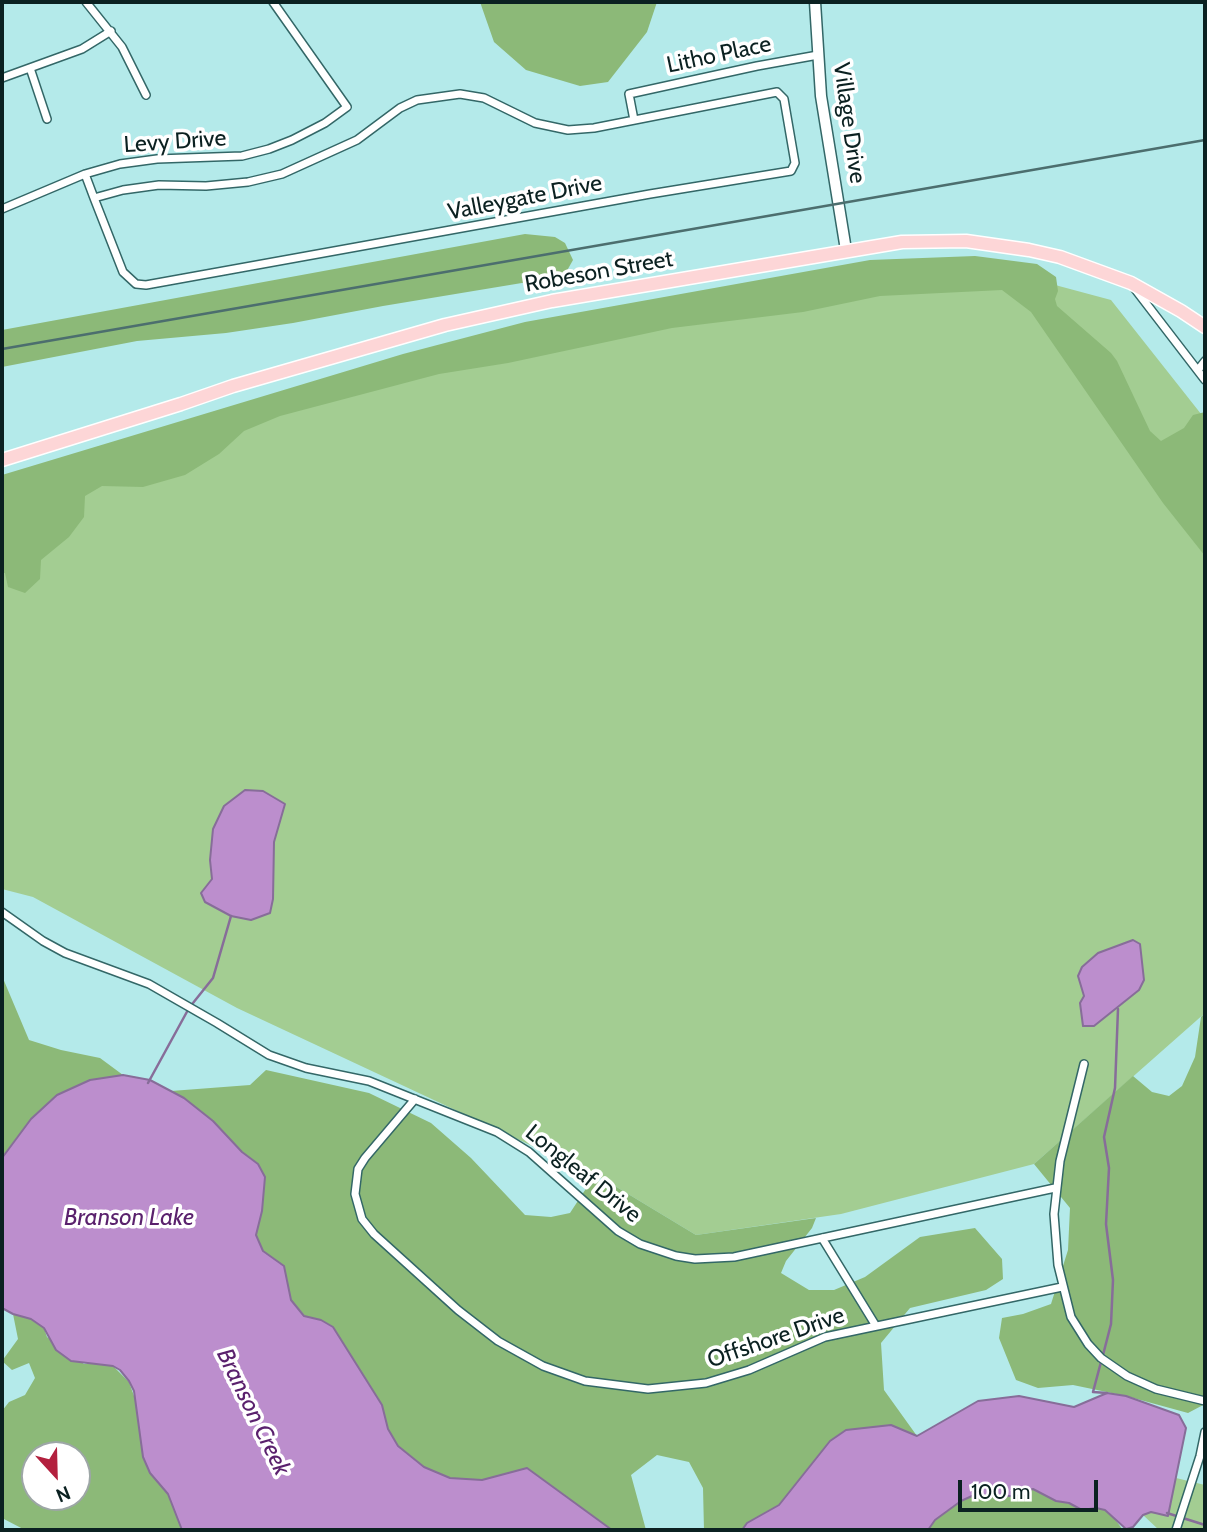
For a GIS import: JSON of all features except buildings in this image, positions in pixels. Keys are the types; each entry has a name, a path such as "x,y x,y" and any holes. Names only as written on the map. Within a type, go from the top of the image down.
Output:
{"main road":[{"name":"Village Drive","path":"816,2 821,96 846,250"},
{"name":"Robeson Street","path":"2,460 233,386 445,325 552,301 902,242 931,240 998,244 1060,257 1131,283 1205,327"}],"street":[{"path":"86,2 122,47 146,95"},
{"name":"Levy Drive","path":"2,209 85,174 120,164 157,159 242,156 292,140 347,107 274,2"},
{"path":"2,78 82,49 111,32"},
{"name":"Litho Place","path":"634,120 629,94 818,55"},
{"path":"30,68 47,119"},
{"name":"Valleygate Drive","path":"85,174 94,198 123,272 136,284 146,285 791,171 795,163 784,99 777,92 594,128 568,130 535,122 484,98 460,94 437,95 400,108 357,139 282,174 248,182 206,186 159,185 123,190 94,198"},
{"path":"1131,283 1205,380"},
{"path":"1198,370 1205,361"},
{"name":"Longleaf Drive","path":"2,912 65,953 149,984 270,1055 306,1068 369,1082 461,1116 513,1141 618,1231 658,1251 695,1259 734,1257 1055,1188"},
{"path":"1084,1064 1059,1161 1055,1188 1055,1240 1062,1287 1071,1317 1080,1334 1111,1366 1156,1390 1205,1401"},
{"name":"Offshore Drive","path":"415,1099 358,1169 355,1194 362,1219 374,1234 478,1326 498,1341 543,1366 567,1375 604,1385 649,1389 687,1386 740,1374 825,1337 1062,1287"},
{"path":"822,1238 876,1326"},
{"path":"1176,1530 1205,1432"}],"green space":[{"path":"480,2 657,2 647,32 608,82 580,86 526,70 494,42"},
{"path":"525,234 555,237 565,243 573,260 564,276 293,323 226,333 137,341 2,367 2,330"},
{"path":"975,256 1037,264 1056,277 1057,306 1111,353 1150,431 1161,441 1184,428 1193,415 1205,412 1205,556 1163,503 1031,312 1002,290 880,296 803,312 672,328 508,363 439,374 280,416 244,431 219,454 185,475 143,487 102,486 85,496 84,517 69,537 41,560 40,579 25,593 8,587 5,573 2,573 2,475 403,354 525,322 870,260"},
{"path":"988,267 1111,300 1205,419 1205,1013 1034,1164 841,1214 696,1235 605,1180 237,1008 33,897 2,889 2,492 543,329"},
{"path":"2,976 29,1040 100,1058 123,1075 90,1080 31,1119 2,1158"},
{"path":"1205,1013 1205,1404 1188,1413 1073,1385 1038,1388 1016,1380 999,1338 1002,1318 1051,1304 1068,1250 1070,1208 1034,1164 1133,1076 1152,1092 1169,1096 1182,1086 1195,1057 1201,1017"},
{"path":"266,1070 369,1093 431,1123 471,1158 525,1215 551,1217 570,1213 589,1184 605,1180 696,1235 816,1218 812,1228 786,1261 781,1273 809,1290 834,1290 865,1277 920,1237 975,1228 1002,1259 1003,1279 986,1290 910,1308 881,1343 884,1390 917,1436 891,1425 830,1441 779,1505 747,1523 742,1530 704,1530 703,1488 689,1462 657,1455 631,1475 646,1530 612,1530 527,1468 482,1480 450,1478 424,1467 398,1446 388,1429 382,1405 333,1327 321,1320 305,1316 291,1300 284,1266 263,1251 256,1235 262,1211 258,1164 242,1152 213,1121 171,1091 250,1085"},
{"path":"13,1314 31,1319 44,1328 47,1337 84,1364 103,1363 113,1366 129,1382 182,1530 25,1530 2,1518 2,1411 9,1402 25,1395 35,1378 29,1363 12,1370 2,1361 18,1339"},
{"path":"1176,1478 1205,1485 1205,1530 1159,1530 1143,1515 1151,1512 1168,1515"},
{"path":"1033,1489 1056,1501 1105,1510 1123,1530 928,1530 935,1520 972,1496 1013,1496"}],"water":[{"path":"245,790 263,791 285,804 274,842 273,899 270,913 251,920 231,916 205,902 201,893 212,879 210,860 213,829 224,806"},
{"path":"1133,940 1140,944 1144,980 1139,990 1094,1026 1083,1026 1080,1003 1084,996 1078,976 1082,967 1098,953"},
{"name":"Branson Lake","path":"123,1075 150,1080 184,1098 213,1121 242,1152 258,1164 265,1177 262,1211 256,1235 263,1251 284,1266 291,1300 304,1316 321,1320 333,1327 382,1405 388,1429 398,1446 424,1467 450,1478 482,1480 527,1468 612,1530 182,1530 168,1494 150,1473 143,1457 134,1391 129,1381 113,1366 71,1361 56,1350 44,1328 31,1319 2,1308 2,1158 31,1119 57,1095 90,1080"},
{"path":"1107,1393 1126,1396 1179,1415 1186,1428 1168,1516 1151,1512 1143,1515 1133,1527 1126,1529 1105,1510 1082,1510 1033,1489 1013,1496 972,1496 935,1520 928,1530 742,1530 747,1523 779,1505 830,1441 846,1430 891,1425 917,1436 978,1401 1019,1396 1074,1407"}],"waterway":[{"path":"148,1083 189,1008 213,978 231,916"},
{"path":"1103,1355 1111,1324 1113,1280 1106,1224 1109,1168 1104,1137 1115,1088 1118,1009"},
{"path":"1101,1362 1093,1392 1107,1393"},
{"name":"Branson Creek","path":"1167,1513 1205,1525"}],"railway":[{"path":"2,349 1205,140"}]}
